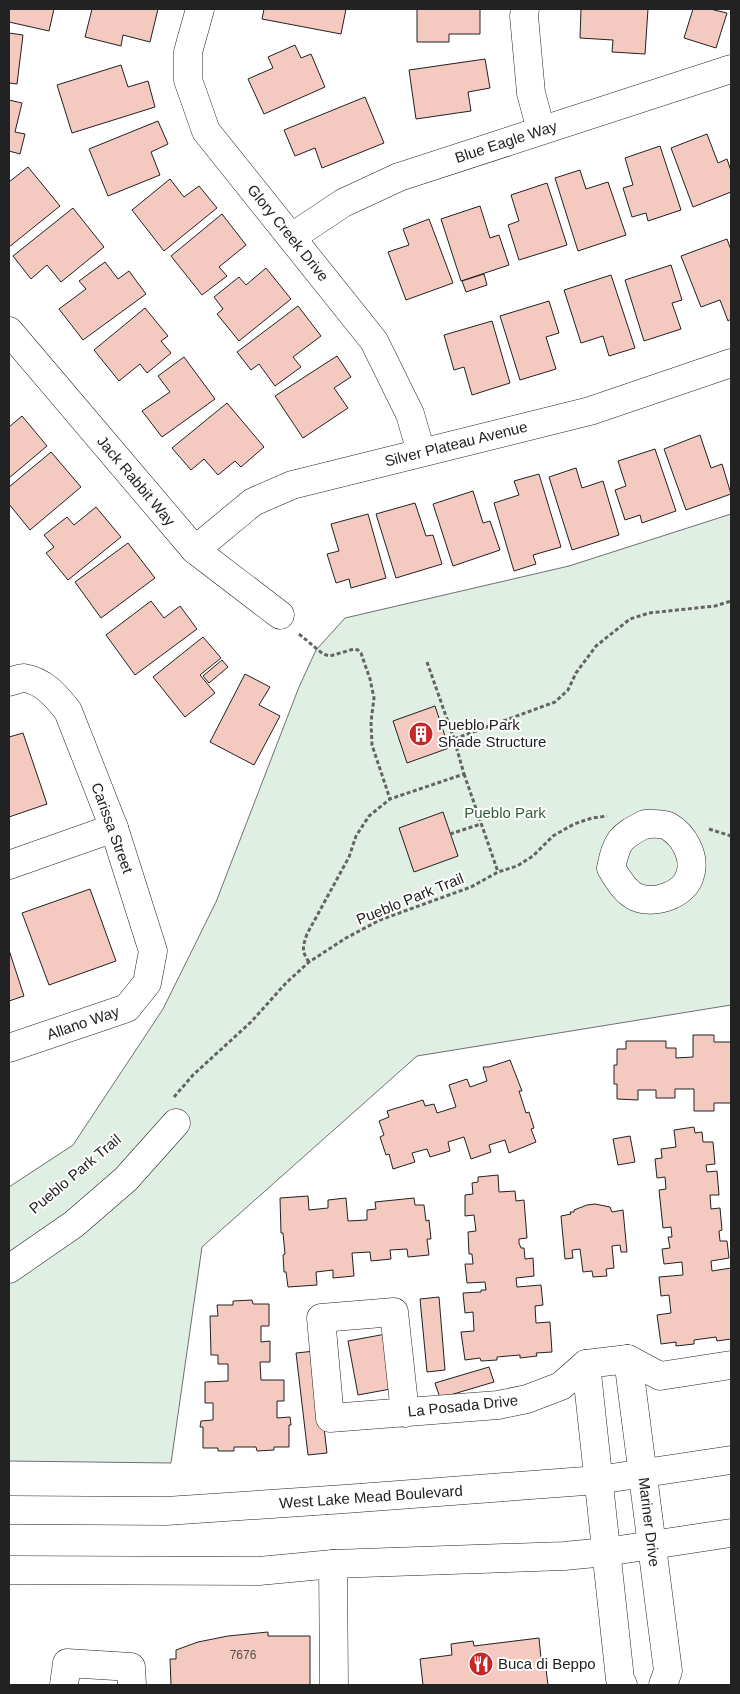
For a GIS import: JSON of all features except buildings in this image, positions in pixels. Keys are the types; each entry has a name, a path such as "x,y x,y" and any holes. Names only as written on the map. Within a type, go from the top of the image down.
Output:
{"street":[{"name":"Glory Creek Drive","path":"200,9 188,52 188,80 206,131 374,341 410,414 421,452"},
{"path":"525,9 531,93 541,130"},
{"name":"Blue Eagle Way","path":"292,237 343,202 399,177 731,69"},
{"name":"Jack Rabbit Way","path":"9,331 194,550 280,615"},
{"name":"Silver Plateau Avenue","path":"194,550 253,502 292,485 590,411 731,363"},
{"name":"Carissa Street","path":"9,682 23,678 42,684 56,696 68,711 114,828 153,952 147,983"},
{"path":"9,865 114,828"},
{"name":"Allano Way","path":"9,1048 127,1008 147,983"},
{"path":"9,1269 74,1224 126,1179 172,1113"},
{"name":"La Posada Drive","path":"405,1413 394,1312 321,1318 330,1418 405,1413 498,1405 527,1399 561,1386 586,1364"},
{"path":"623,1685 620,1679 586,1364 628,1359 660,1376 731,1365"},
{"name":"Mariner Drive","path":"628,1359 668,1671 663,1685"},
{"name":"West Lake Mead Boulevard","path":"9,1510 166,1511 598,1480 731,1460"},
{"path":"9,1570 259,1572 333,1564 564,1556 606,1552 731,1533"},
{"path":"333,1564 334,1685"},
{"path":"64,1685 67,1663 131,1667 132,1685"}],"path":[{"path":"454,739 555,702 568,690 576,673 596,646 630,619 649,613 715,606 731,601"},
{"path":"280,615 316,650 323,654 330,656 354,648 361,653 374,698 371,722 372,744 390,799"},
{"path":"427,662 498,872"},
{"path":"309,962 304,955 303,946 316,915 349,857 356,836 370,816 390,799 464,774"},
{"name":"Pueblo Park Trail","path":"172,1113 193,1075 251,1022 286,983 309,962 346,938 380,920 471,887 498,872 517,866 532,856 553,836 574,824 592,818 608,816"},
{"path":"450,834 481,824"},
{"path":"704,827 731,836"}],"green space":[{"name":"Pueblo Park","path":"731,514 731,1005 417,1056 202,1247 171,1463 9,1461 9,1187 73,1145 163,1009 216,902 299,687 316,650 345,618 569,566"}],"place":[{"name":"Pueblo Park Shade Structure","path":"421,734"},
{"name":"Buca di Beppo","path":"481,1664"}]}
